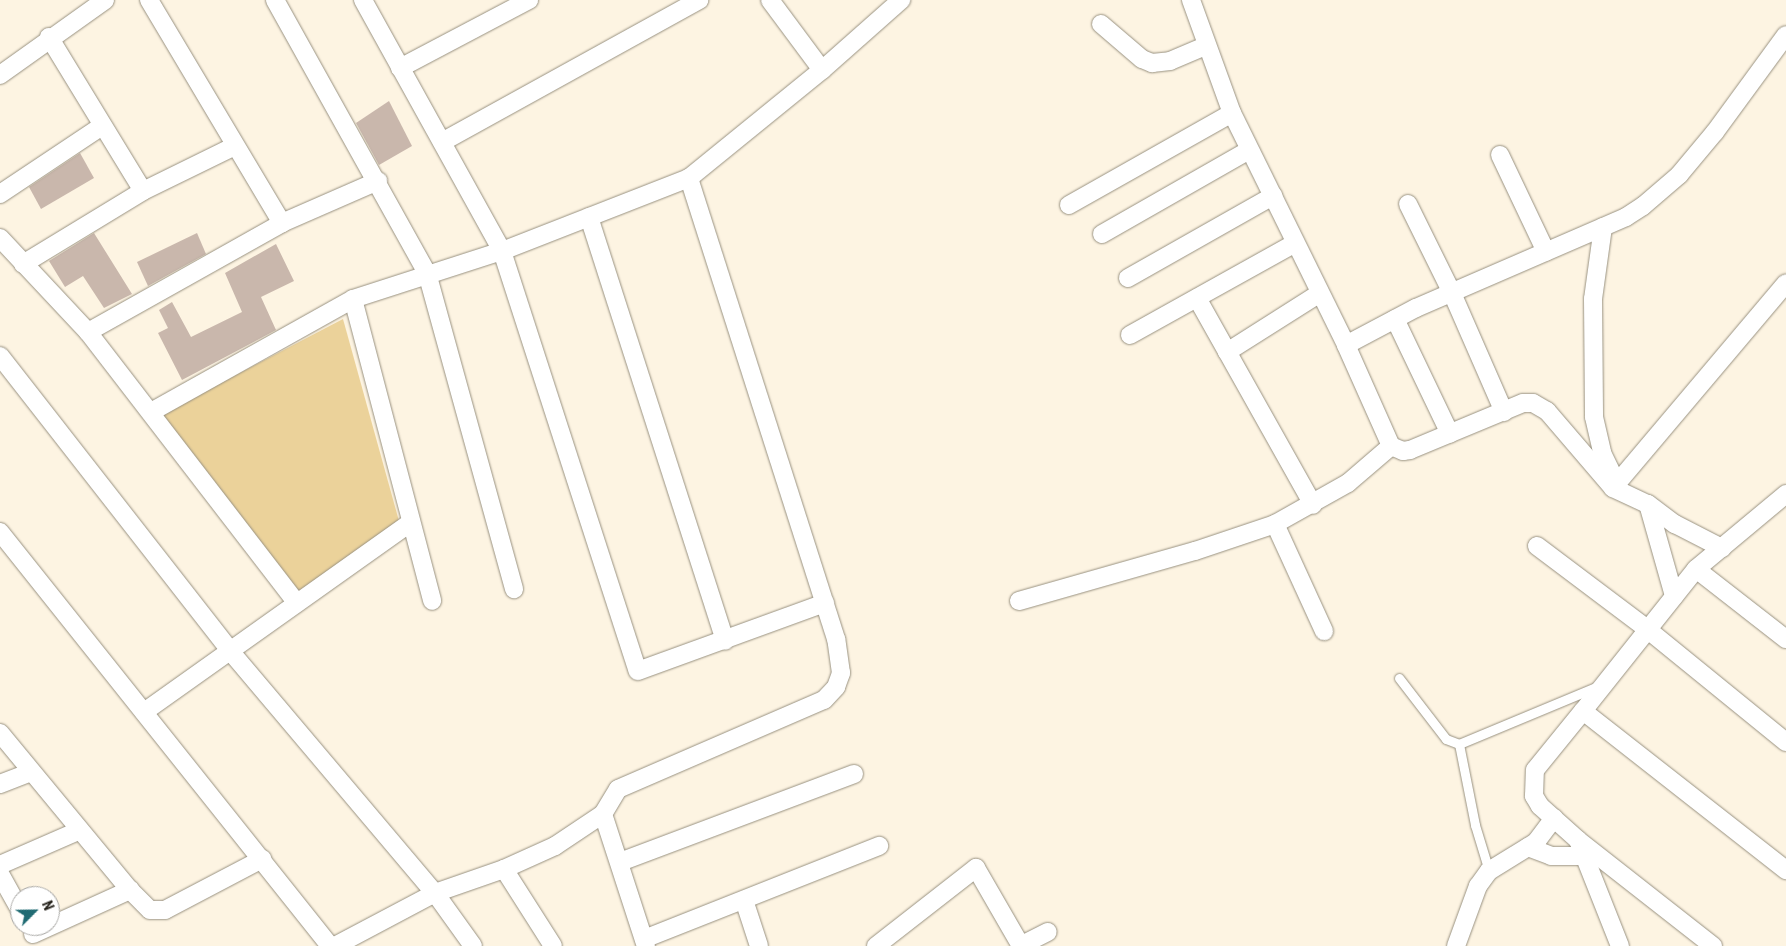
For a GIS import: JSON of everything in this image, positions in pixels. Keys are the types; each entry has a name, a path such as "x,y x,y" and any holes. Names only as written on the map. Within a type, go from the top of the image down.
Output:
{"street":[{"path":"0,75 49,37 105,0"},
{"path":"149,0 282,223"},
{"path":"275,0 378,180 427,272 514,589"},
{"path":"363,0 502,251 638,670 725,641 825,602"},
{"path":"400,68 529,0"},
{"path":"442,142 699,0"},
{"path":"770,0 822,70"},
{"path":"1191,0 1206,46 1232,113 1346,345 1391,446 1403,451 1410,450 1523,404 1533,403 1547,411 1615,486 1648,504 1675,524 1722,548"},
{"path":"151,412 353,299 427,272 502,251 689,178 822,70 892,3"},
{"path":"1101,24 1142,59 1152,63 1170,62 1206,46"},
{"path":"1346,345 1395,319 1603,227 1643,206 1679,175 1715,132 1786,35"},
{"path":"49,37 143,190"},
{"path":"1069,205 1232,113"},
{"path":"0,194 102,126"},
{"path":"23,264 143,190 235,146"},
{"path":"1102,234 1249,150"},
{"path":"1500,155 1546,252"},
{"path":"335,946 434,893 504,869 555,846 603,814 618,789 824,700 832,693 840,673 840,657 825,602 689,178"},
{"path":"88,332 282,223 378,180"},
{"path":"1128,278 1272,196"},
{"path":"1408,204 1452,293 1504,412"},
{"path":"589,217 725,641"},
{"path":"1603,227 1593,299 1594,418 1602,453 1615,486"},
{"path":"1,240 88,332 297,603"},
{"path":"1130,335 1295,243"},
{"path":"1615,486 1786,283"},
{"path":"1228,352 1320,293"},
{"path":"1197,298 1313,505"},
{"path":"353,299 410,523 432,601"},
{"path":"1395,319 1450,434"},
{"path":"0,356 231,652 434,893 473,946"},
{"path":"1019,601 1195,551 1275,524 1313,505 1348,483 1391,446"},
{"path":"1713,946 1581,848 1534,796 1535,770 1696,569 1786,494"},
{"path":"1648,504 1674,596"},
{"path":"144,712 410,523"},
{"path":"1275,524 1324,631"},
{"path":"0,532 330,946"},
{"path":"1537,546 1647,629 1786,742"},
{"path":"1696,569 1786,639"},
{"path":"1583,711 1786,870"},
{"path":"0,733 144,906 159,912 262,859"},
{"path":"0,784 31,772"},
{"path":"620,862 854,774"},
{"path":"603,814 645,942 879,846"},
{"path":"1456,946 1478,886 1489,871 1541,838 1554,818"},
{"path":"0,865 80,830"},
{"path":"1528,848 1551,856 1581,848"},
{"path":"1581,848 1620,946"},
{"path":"876,946 976,868 1020,946 1048,932"},
{"path":"504,869 553,946"},
{"path":"0,874 10,892"},
{"path":"60,923 130,890"},
{"path":"744,900 759,946"}],"lane":[{"path":"1399,678 1446,739 1459,744 1605,683"},
{"path":"1459,744 1474,825 1489,871"}],"shaded area":[{"path":"343,319 399,521 298,592 161,414"}],"building":[{"path":"389,101 412,146 379,165 356,123"},
{"path":"80,153 94,178 41,209 29,187"},
{"path":"94,233 132,294 104,308 83,276 65,287 49,261"},
{"path":"197,233 206,254 148,286 137,262"},
{"path":"276,244 294,281 261,297 276,330 182,380 158,333 168,328 159,310 172,302 191,337 242,312 225,273"}]}
